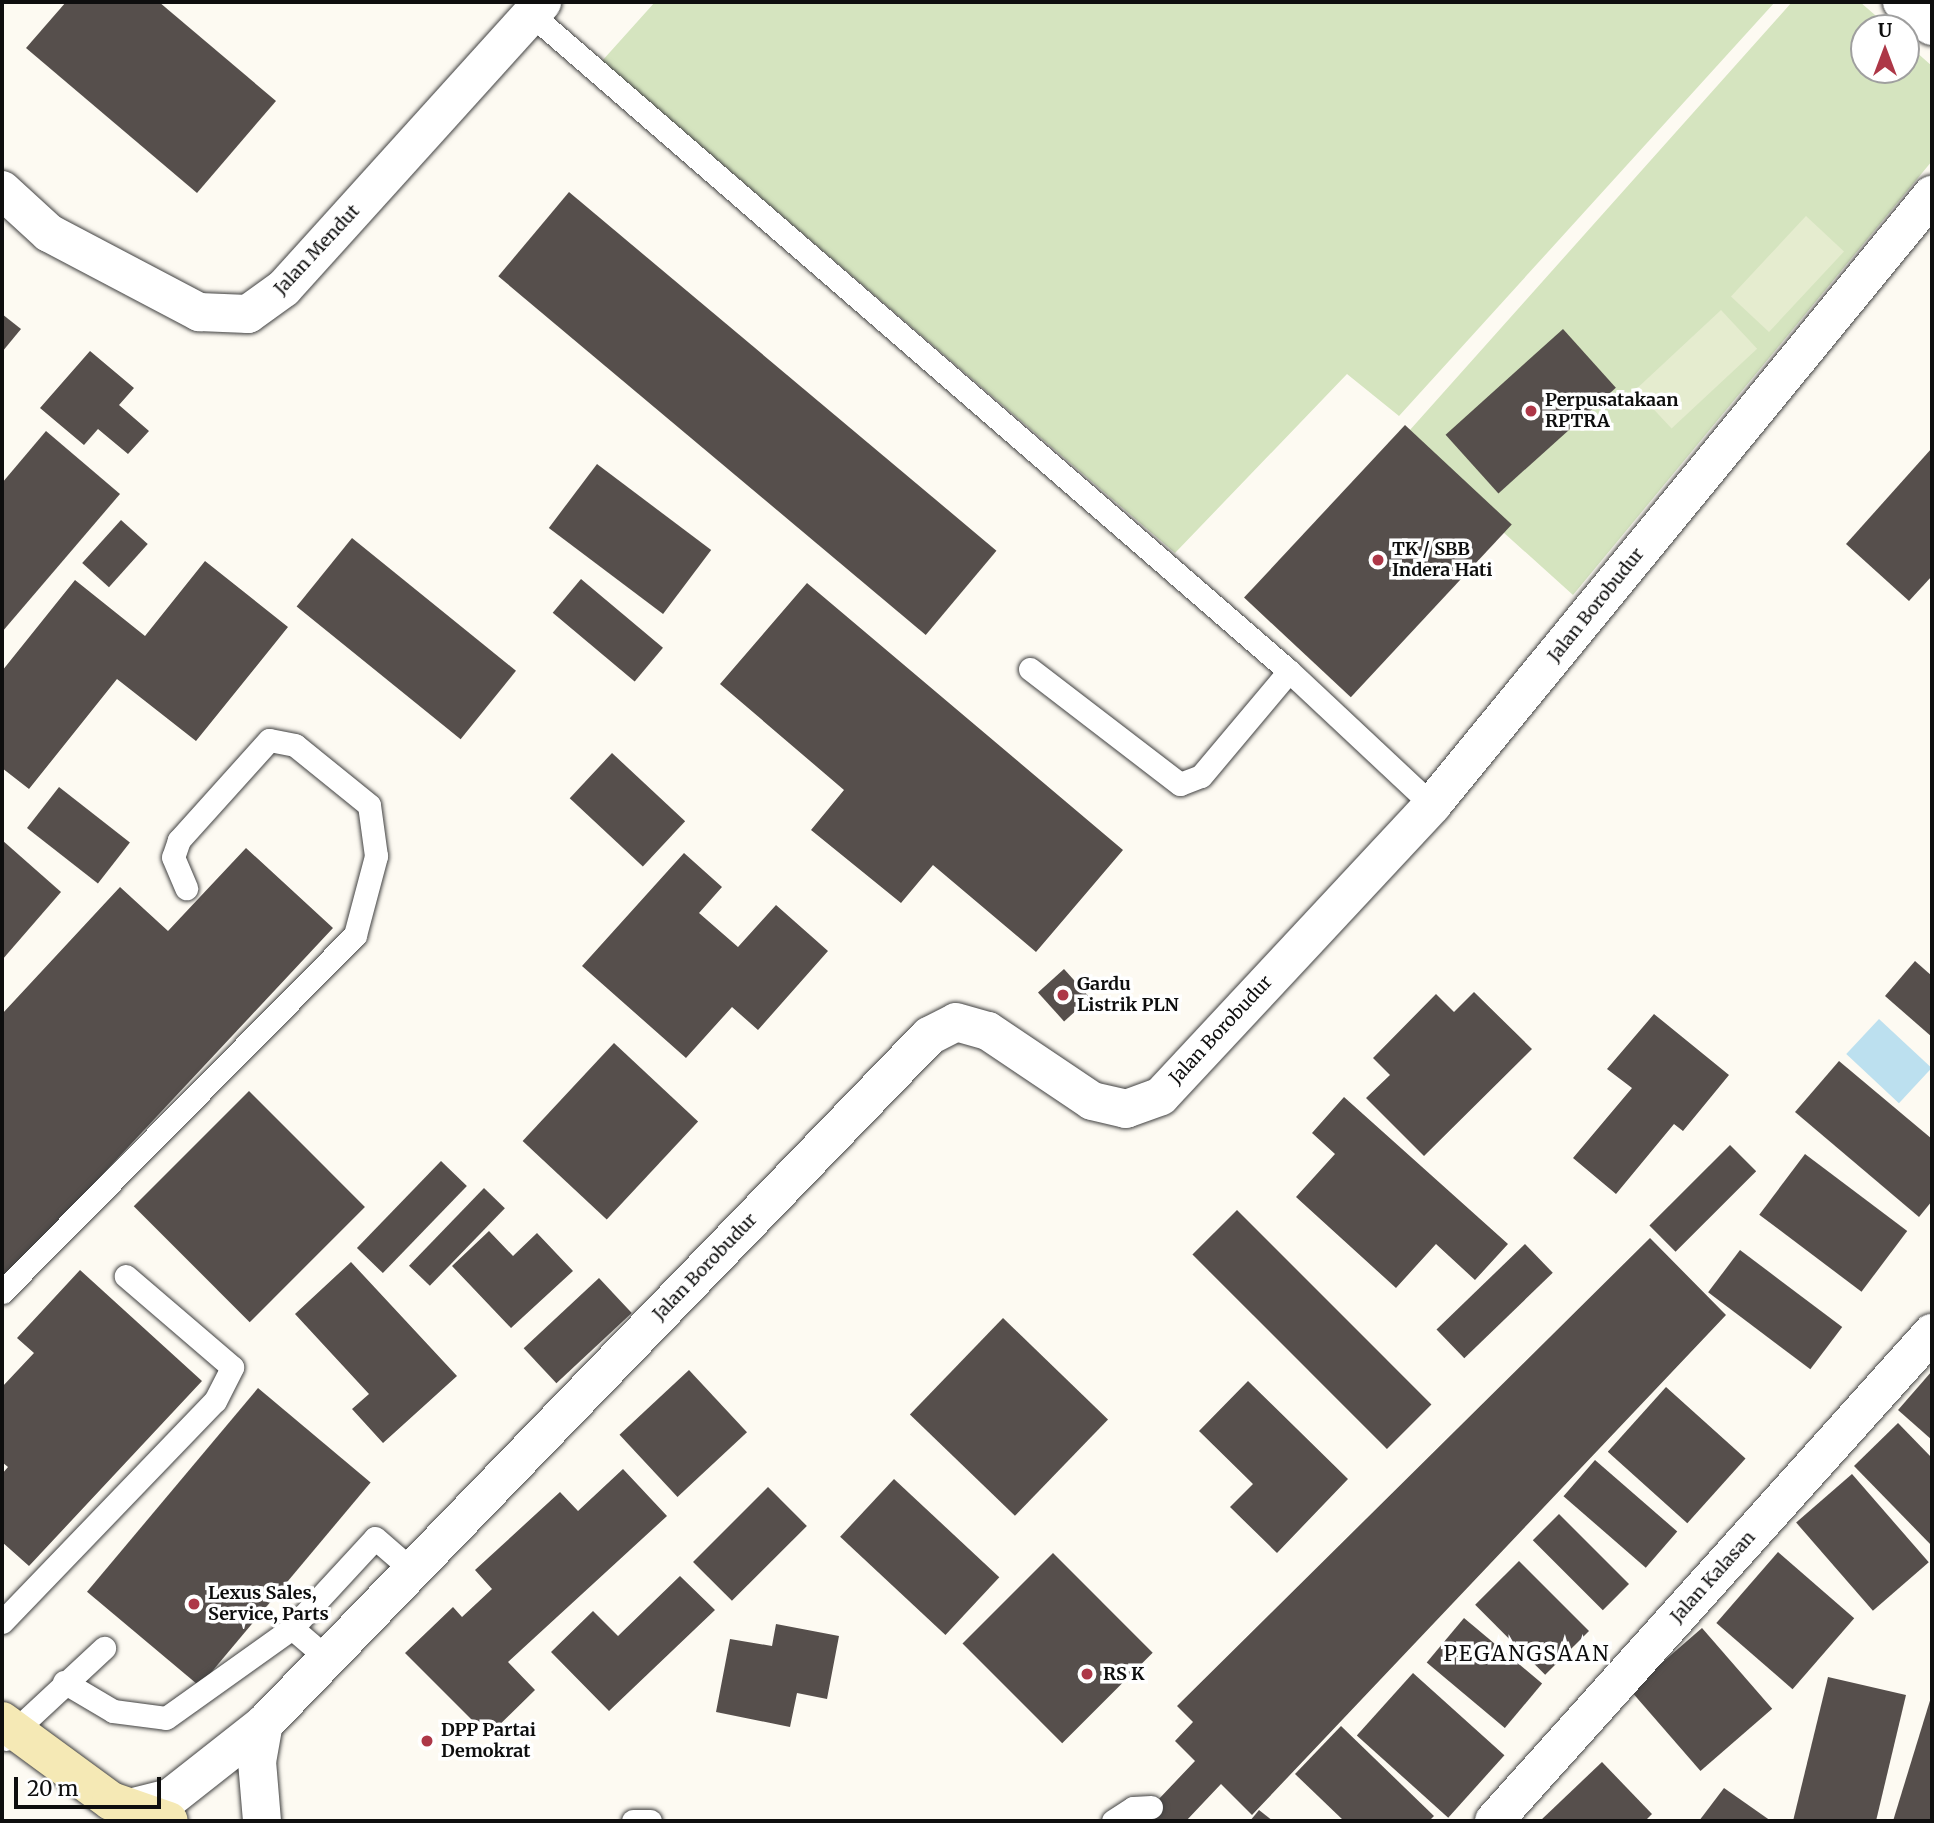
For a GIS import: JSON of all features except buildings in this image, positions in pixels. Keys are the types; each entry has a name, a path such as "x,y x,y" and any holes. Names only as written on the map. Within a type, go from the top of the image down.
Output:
{"main road":[{"path":"6,1732 126,1810 169,1821"}],"street":[{"path":"1902,2 1932,26"},
{"name":"Jalan Mendut","path":"2,190 49,233 199,312 248,314 284,288 536,8"},
{"name":"Jalan Borobudur","path":"126,1810 170,1798 264,1724 929,1036 956,1022 988,1031 1092,1101 1126,1110 1160,1096 1432,805 1932,195"},
{"name":"Jalan Kalasan","path":"1494,1821 1932,1333"},
{"path":"261,1821 257,1762 264,1724"}],"lane":[{"path":"536,8 1289,671 1432,805"},
{"path":"1030,669 1180,784 1201,776 1289,671"},
{"path":"2,1292 355,935 376,856 369,805 295,745 269,740 179,840 173,857 186,888"},
{"path":"2,1622 215,1401 232,1367 125,1276"},
{"path":"64,1682 113,1711 166,1718 292,1628 374,1538 412,1570"},
{"path":"292,1628 327,1658"},
{"path":"6,1732 104,1648"},
{"path":"1113,1821 1133,1808 1151,1807"},
{"path":"634,1821 650,1821"}],"green space":[{"path":"655,2 1775,2 1399,416 1347,374 1175,553 602,61"},
{"path":"1792,2 1860,2 1874,14 1850,14 1850,84 1920,84 1920,55 1932,66 1932,161 1573,595 1401,440"},
{"path":"1806,216 1844,251 1769,332 1731,296"},
{"path":"1721,310 1757,349 1672,429 1635,390"}],"water":[{"path":"1879,1019 1932,1068 1899,1103 1846,1054"}],"place":[{"name":"Perpusatakaan RPTRA","path":"1531,411"},
{"name":"TK / SBB Indera Hati","path":"1378,560"},
{"name":"Gardu Listrik PLN","path":"1063,995"},
{"name":"Lexus Sales, Service, Parts","path":"194,1604"},
{"name":"RS K","path":"1087,1674"},
{"name":"DPP Partai Demokrat","path":"427,1741"}],"district":[{"name":"PEGANGSAAN","path":"1527,1654"}]}
